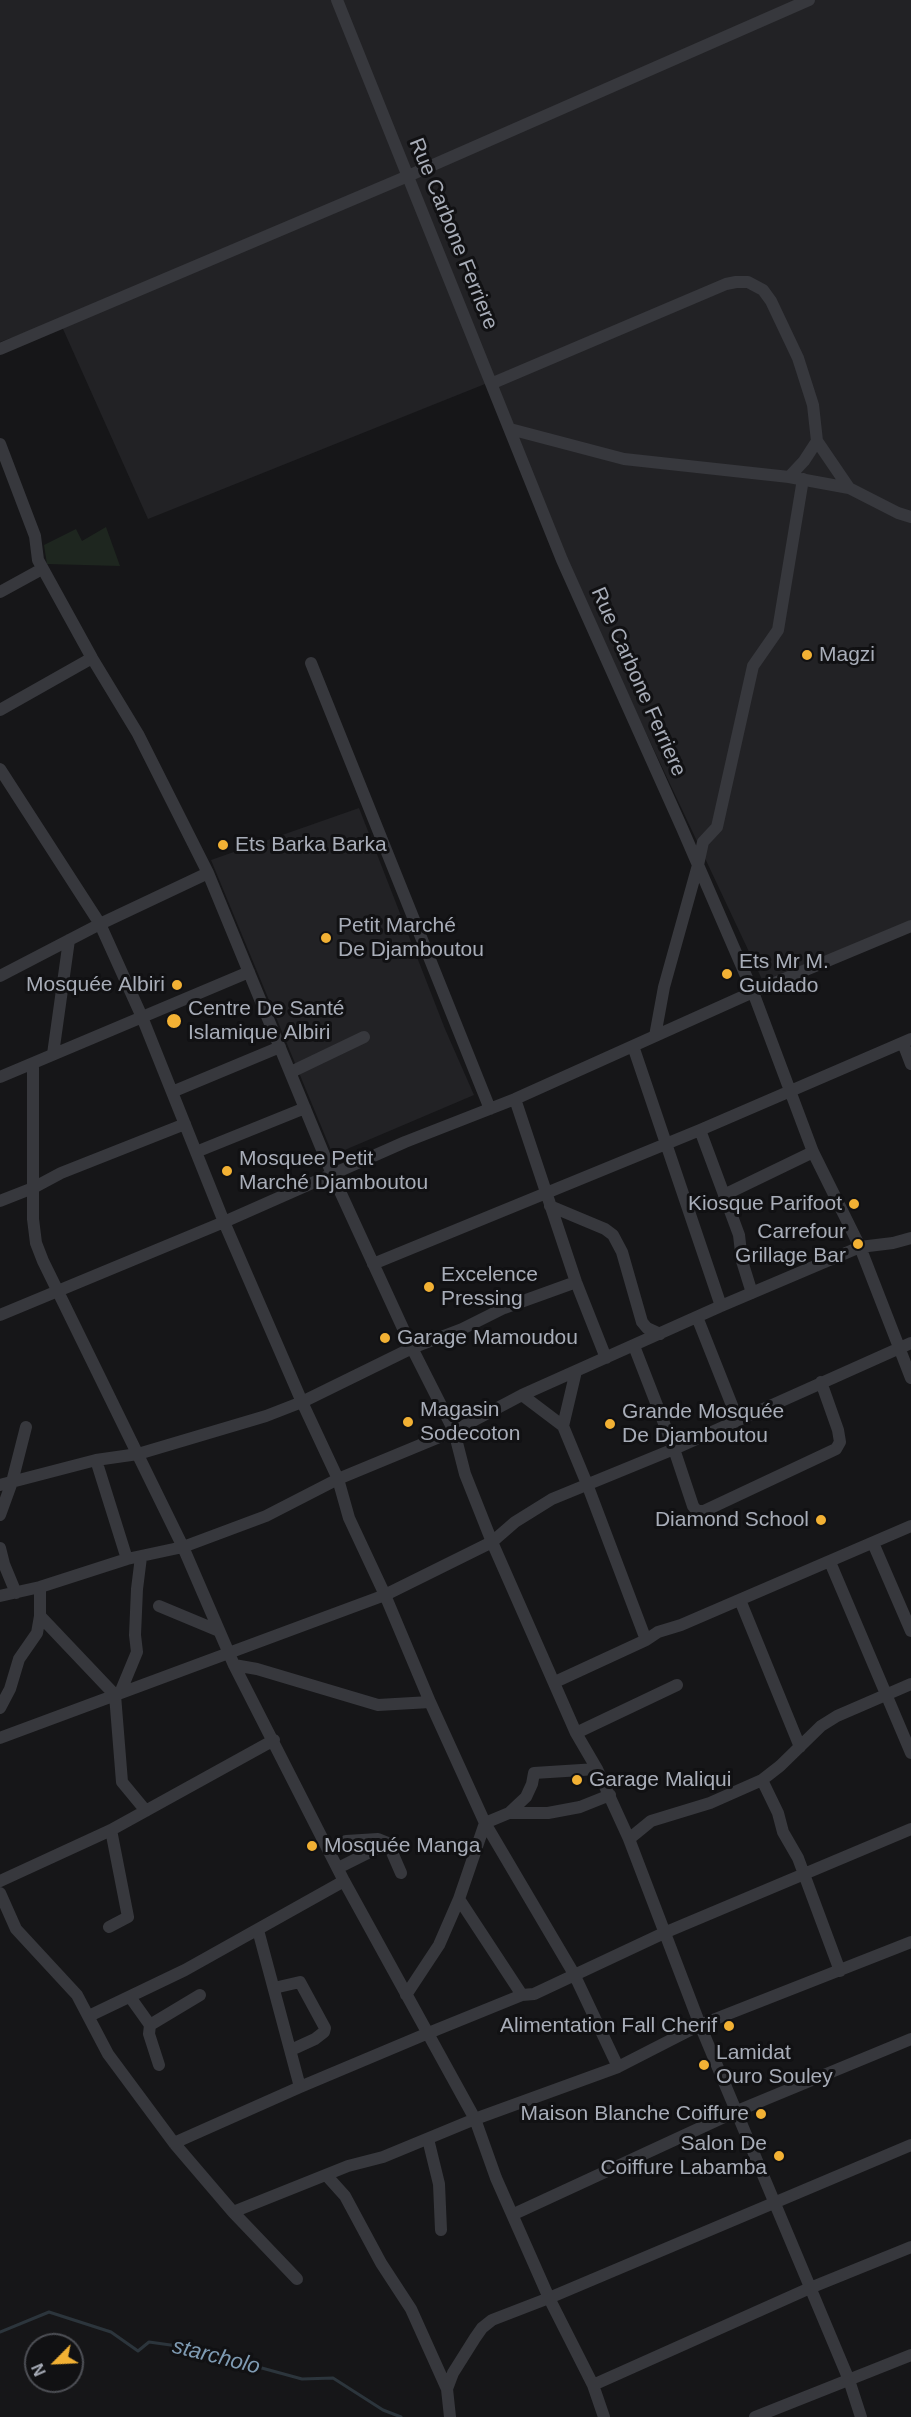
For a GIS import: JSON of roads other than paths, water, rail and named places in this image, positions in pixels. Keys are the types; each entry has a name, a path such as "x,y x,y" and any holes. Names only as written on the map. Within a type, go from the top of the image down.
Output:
{"street":[{"name":"Rue Carbone Ferriere","path":"337,0 562,560 699,865 753,992 813,1152 905,1345 911,1378"},
{"path":"0,349 408,176 809,0"},
{"path":"492,383 726,284 748,282 763,290 798,358 813,405 817,441 849,488"},
{"path":"510,429 624,459 789,477 849,488 898,513 911,517"},
{"path":"789,477 804,461 817,441"},
{"path":"1,447 35,536 38,560 42,570 138,734 208,873 332,1174 412,1348 454,1431 465,1474 492,1542 576,1734 597,1769 629,1839 700,2025 849,2380 861,2417"},
{"path":"656,1036 664,987 699,865 703,842 717,827 753,666 778,630 803,479"},
{"path":"0,592 42,570"},
{"path":"0,710 92,658"},
{"path":"311,663 490,1109"},
{"path":"0,769 100,924 142,1017 224,1222 338,1479 349,1518 385,1595 430,1702 485,1823 574,1974 618,2067"},
{"path":"0,976 100,924 208,873"},
{"path":"0,1315 57,1289 224,1222 332,1174 515,1099 753,992 911,926"},
{"path":"53,1054 69,940"},
{"path":"0,1077 249,972"},
{"path":"291,1072 364,1037"},
{"path":"373,1264 700,1130 907,1041 911,1064"},
{"path":"633,1046 721,1306"},
{"path":"172,1092 280,1047"},
{"path":"33,1062 33,1188 36,1243 43,1262 183,1547 230,1651 234,1665 344,1881 475,2120 496,2178 514,2214 549,2298 593,2385 604,2417"},
{"path":"515,1099 576,1282 606,1358"},
{"path":"196,1152 306,1108"},
{"path":"0,1201 33,1188 61,1173 185,1124"},
{"path":"700,1130 739,1235 742,1261 752,1293"},
{"path":"724,1195 813,1152"},
{"path":"550,1206 613,1235 622,1252 642,1322 647,1328 660,1334"},
{"path":"0,1596 40,1587 127,1559 183,1547 266,1516 338,1479 454,1431 522,1395 721,1306 860,1247 911,1238"},
{"path":"6,1483 96,1460 138,1454 267,1416 504,1308 576,1282"},
{"path":"697,1317 738,1418"},
{"path":"0,1738 385,1595 492,1542 515,1522 552,1499 674,1449 738,1418 905,1345"},
{"path":"634,1346 674,1449 693,1506 697,1511 704,1510 836,1449 840,1442 838,1430 821,1382"},
{"path":"562,1426 576,1371"},
{"path":"522,1395 562,1426 587,1484 646,1640"},
{"path":"0,1515 6,1483 26,1427"},
{"path":"96,1460 127,1559"},
{"path":"555,1682 646,1640 658,1632 681,1625 911,1526"},
{"path":"873,1543 911,1631"},
{"path":"0,1548 16,1593"},
{"path":"141,1557 135,1635 137,1652 117,1694 122,1782 146,1811"},
{"path":"830,1562 911,1753"},
{"path":"0,1708 10,1689 24,1649 37,1633 40,1616 40,1587"},
{"path":"740,1600 800,1747"},
{"path":"159,1606 219,1631"},
{"path":"40,1616 117,1694"},
{"path":"234,1665 257,1669 378,1705 430,1702"},
{"path":"629,1839 651,1821 710,1803 762,1780 821,1726 837,1716 911,1684"},
{"path":"576,1734 677,1685"},
{"path":"0,1881 111,1830 274,1740"},
{"path":"406,1995 434,1955 459,1899 485,1823 509,1813 526,1797 534,1773 597,1769"},
{"path":"762,1780 840,1971"},
{"path":"509,1813 548,1813 580,1807 610,1795"},
{"path":"174,2143 300,2086 522,1995 534,1994 664,1933 911,1829"},
{"path":"109,1926 128,1917 111,1830"},
{"path":"346,1841 378,1839 388,1843 401,1873"},
{"path":"338,1868 388,1843"},
{"path":"89,2016 258,1930 344,1881"},
{"path":"0,1893 20,1935 77,1995 108,2054 174,2143 233,2212 297,2279"},
{"path":"459,1899 522,1995"},
{"path":"258,1930 300,2086"},
{"path":"233,2212 348,2166 383,2157 618,2067 700,2025 911,1942"},
{"path":"274,1988 300,1982 325,2028 324,2032 315,2038 291,2050"},
{"path":"150,2025 200,1995"},
{"path":"130,1996 150,2025 149,2034 159,2065"},
{"path":"514,2214 737,2111 911,2039"},
{"path":"428,2139 439,2184 441,2230"},
{"path":"447,2389 453,2373 482,2328 503,2314 549,2298 911,2145"},
{"path":"327,2176 345,2196 381,2263 411,2309 447,2389 450,2417"},
{"path":"593,2385 810,2288 911,2247"},
{"path":"755,2417 911,2355"}],"waterway":[{"name":"starcholo","path":"0,2332 49,2312 111,2332 138,2351 149,2342 185,2347 302,2379 333,2378 383,2410 401,2417"}],"place":[{"name":"Magzi","path":"807,655"},
{"name":"Ets Barka Barka","path":"223,845"},
{"name":"Petit Marché De Djamboutou","path":"326,938"},
{"name":"Ets Mr M. Guidado","path":"727,974"},
{"name":"Mosquée Albiri","path":"177,985"},
{"name":"Centre De Santé Islamique Albiri","path":"174,1021"},
{"name":"Mosquee Petit Marché Djamboutou","path":"227,1171"},
{"name":"Kiosque Parifoot","path":"854,1204"},
{"name":"Carrefour Grillage Bar","path":"858,1244"},
{"name":"Excelence Pressing","path":"429,1287"},
{"name":"Garage Mamoudou","path":"385,1338"},
{"name":"Magasin Sodecoton","path":"408,1422"},
{"name":"Grande Mosquée De Djamboutou","path":"610,1424"},
{"name":"Diamond School","path":"821,1520"},
{"name":"Garage Maliqui","path":"577,1780"},
{"name":"Mosquée Manga","path":"312,1846"},
{"name":"Alimentation Fall Cherif","path":"729,2026"},
{"name":"Lamidat Ouro Souley","path":"704,2065"},
{"name":"Maison Blanche Coiffure","path":"761,2114"},
{"name":"Salon De Coiffure Labamba","path":"779,2156"}]}
